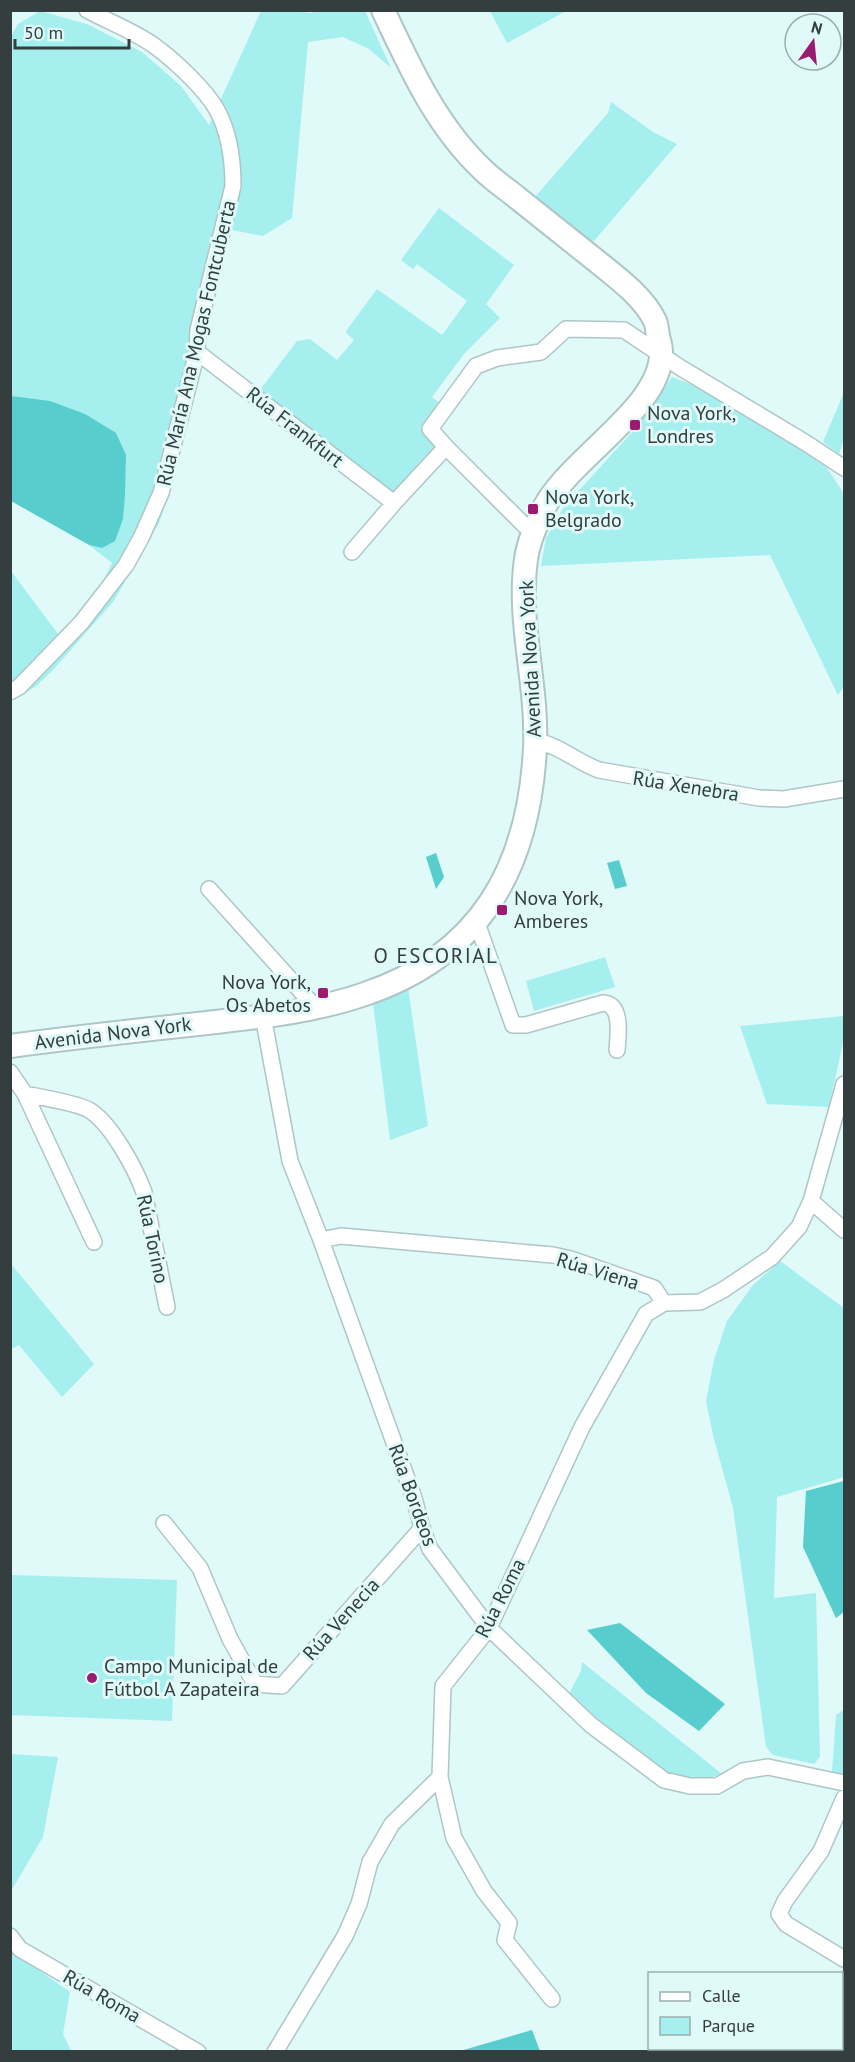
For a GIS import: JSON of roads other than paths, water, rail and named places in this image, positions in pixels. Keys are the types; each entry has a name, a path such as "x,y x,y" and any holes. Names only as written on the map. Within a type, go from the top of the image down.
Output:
{"main road":[{"name":"Avenida Nova York","path":"10,1046 263,1016 316,1008 363,995 415,972 444,952 477,923 491,903 519,846 532,784 535,741 532,683 523,600 526,555 543,509 568,476 644,398 657,374 662,353 655,321 632,289 482,170 442,125 413,73 383,10"}],"street":[{"name":"Rúa María Ana Mogas Fontcuberta","path":"10,692 19,687 81,623 126,565 161,494 197,352 198,330 233,186 233,165 217,110 185,72 155,46 87,10"},
{"path":"536,528 525,526 430,429 476,366 497,358 541,352 566,329 624,330 662,353 681,368 844,468"},
{"name":"Rúa Frankfurt","path":"197,352 394,503"},
{"path":"352,552 446,447"},
{"name":"Rúa Xenebra","path":"535,741 554,746 585,765 599,770 759,798 784,799 844,789"},
{"path":"209,889 316,1008"},
{"path":"477,923 513,1024 526,1025 603,1003 610,1004 614,1008 618,1025 617,1050"},
{"name":"Rúa Bordeos","path":"263,1016 291,1161 414,1498 422,1528 430,1549 489,1628 591,1725 664,1779 690,1786 717,1786 743,1771 768,1767 844,1784"},
{"path":"10,1072 25,1094 94,1242"},
{"path":"664,1303 700,1302 745,1277 772,1257 799,1227 811,1201 844,1084"},
{"name":"Rúa Torino","path":"25,1094 89,1110 108,1128 139,1177 144,1191 167,1307"},
{"path":"811,1201 844,1230"},
{"name":"Rúa Viena","path":"321,1240 341,1236 562,1257 654,1288 664,1303"},
{"name":"Rúa Roma","path":"552,1998 505,1940 509,1923 484,1891 454,1838 440,1777 443,1686 489,1628 582,1427 646,1314 664,1303"},
{"name":"Rúa Venecia","path":"164,1523 200,1568 230,1639 255,1684 282,1686 422,1528"},
{"path":"275,2052 345,1936 359,1904 370,1862 392,1824 440,1777"},
{"path":"844,1798 821,1851 785,1901 779,1914 786,1924 844,1959"},
{"name":"Rúa Roma","path":"10,1936 20,1949 198,2052"}],"place":[{"name":"Nova York, Londres","path":"635,425"},
{"name":"Nova York, Belgrado","path":"533,509"},
{"name":"Nova York, Amberes","path":"502,910"},
{"name":"Nova York, Os Abetos","path":"323,993"},
{"name":"Campo Municipal de Fútbol A Zapateira","path":"92,1678"}],"district":[{"name":"O ESCORIAL","path":"436,956"}]}
